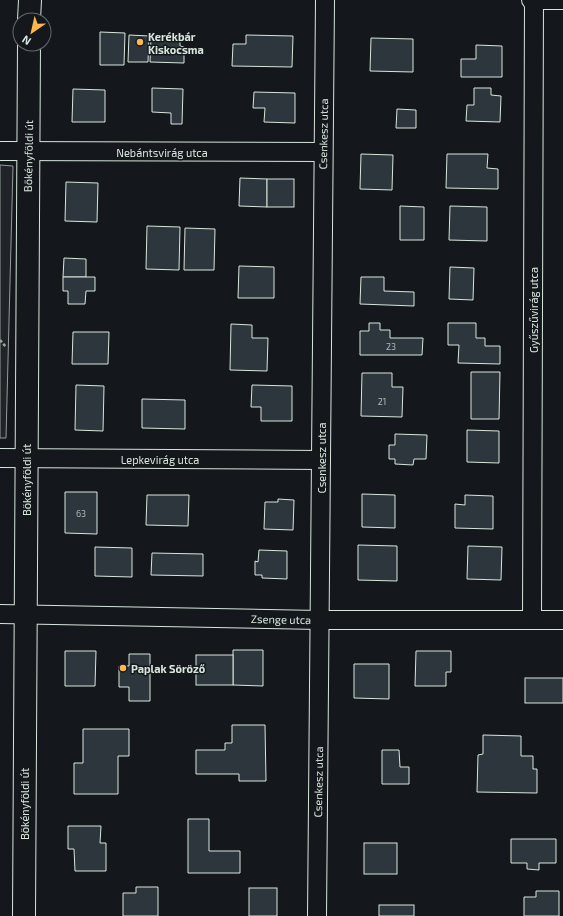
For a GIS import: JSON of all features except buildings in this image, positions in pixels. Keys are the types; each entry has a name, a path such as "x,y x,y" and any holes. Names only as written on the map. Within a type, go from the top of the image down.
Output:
{"street":[{"path":"29,12 30,0"},
{"name":"Csenkesz utca","path":"316,916 325,0"},
{"path":"531,0 563,0"},
{"name":"Gyűszűvirág utca","path":"532,619 534,0"},
{"name":"Bökényföldi út","path":"24,916 27,151 29,52"},
{"name":"Nebántsvirág utca","path":"0,151 323,152"},
{"name":"Lepkevirág utca","path":"0,458 321,460"},
{"name":"Zsenge utca","path":"0,614 320,620 563,620"}],"shaded area":[{"path":"0,165 13,166 6,438 0,438"}],"place":[{"name":"Kerékbár Kiskocsma","path":"140,42"},
{"name":"Paplak Söröző","path":"123,668"}]}
